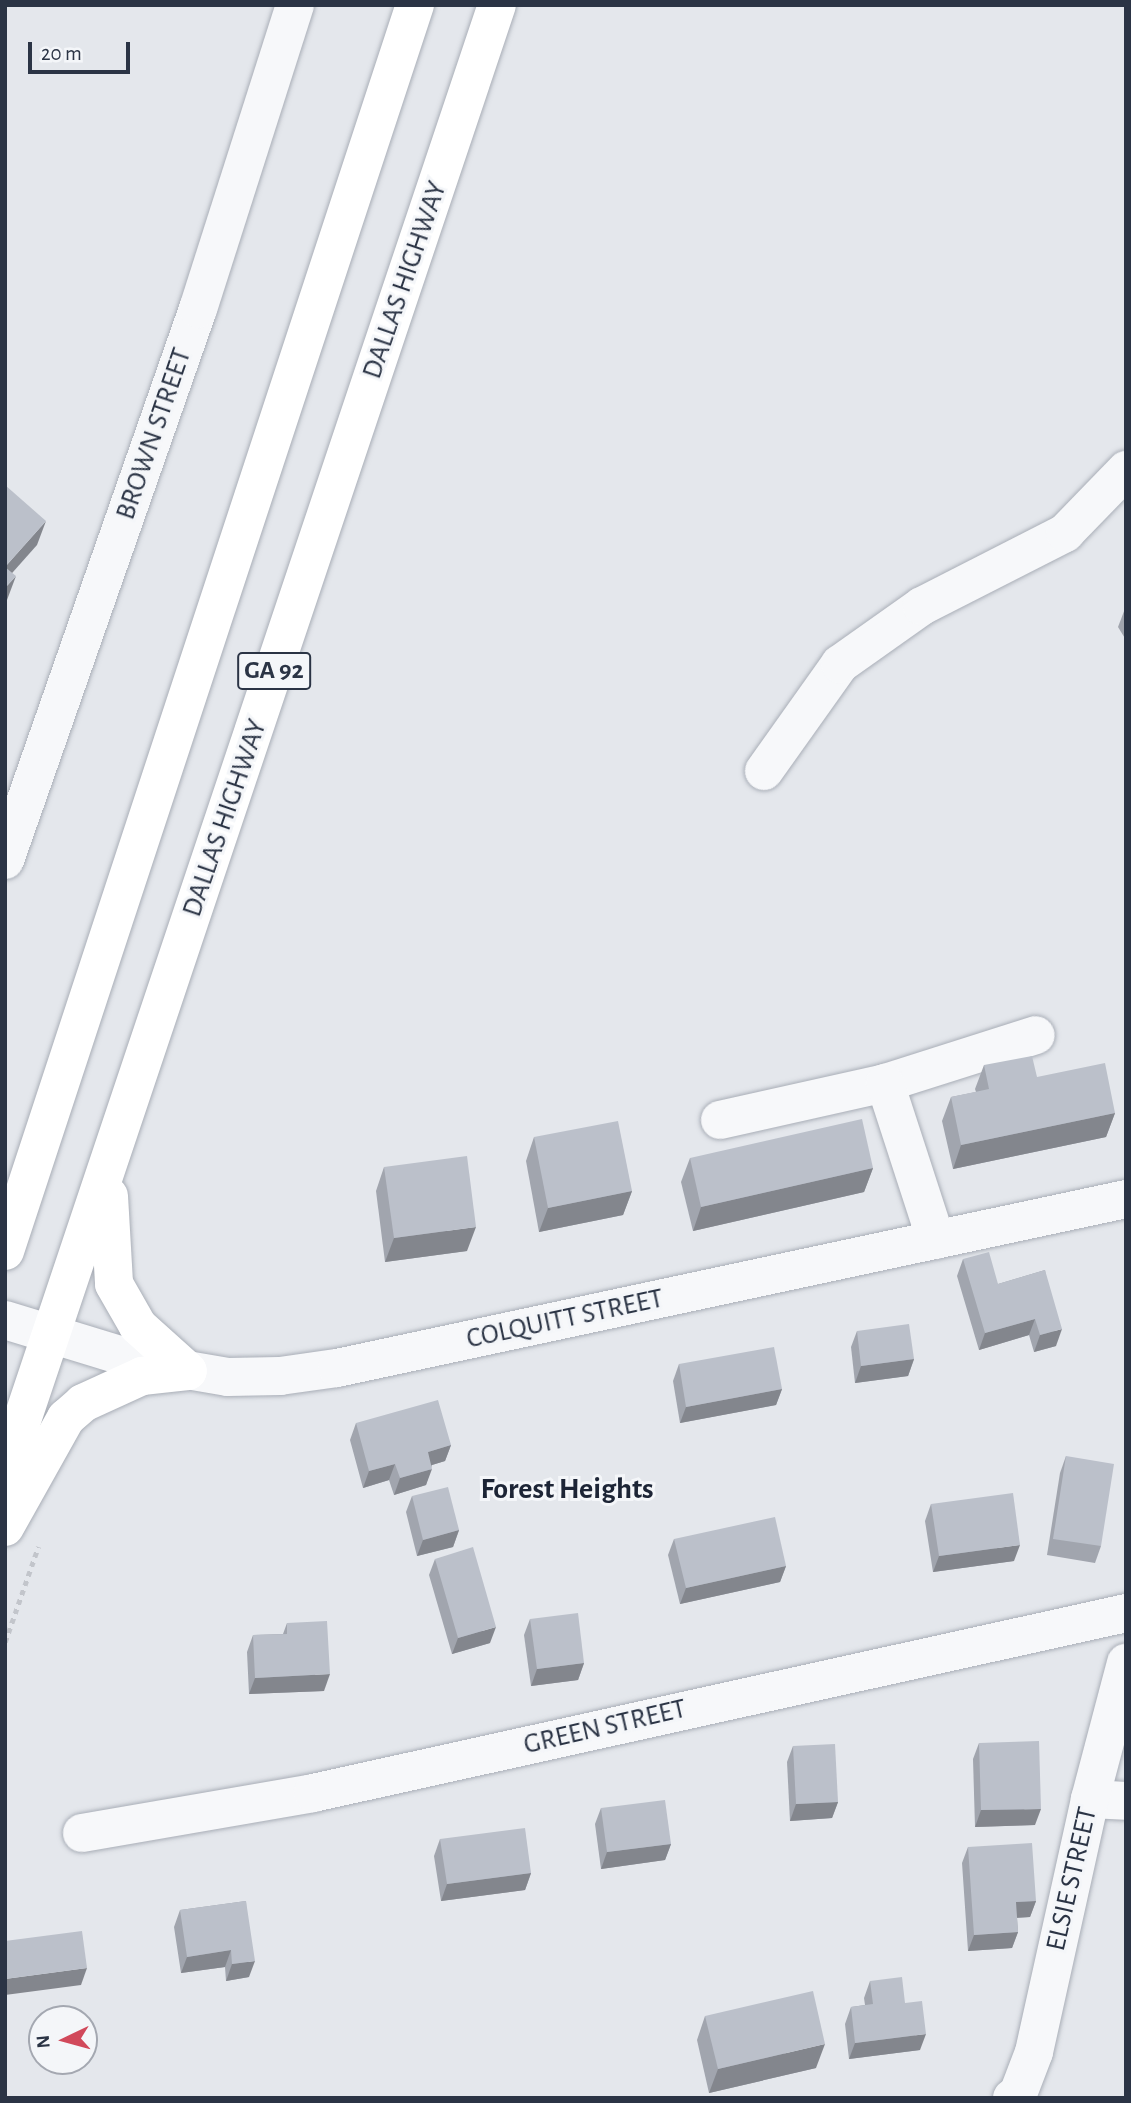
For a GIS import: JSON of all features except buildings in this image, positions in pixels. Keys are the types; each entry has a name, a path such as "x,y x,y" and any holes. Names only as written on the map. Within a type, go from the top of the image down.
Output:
{"main road":[{"name":"GA 92","path":"5,1251 415,5"},
{"name":"DALLAS HIGHWAY","path":"5,1471 53,1337 109,1162 498,5"},
{"path":"109,1162 109,1259 114,1284 138,1326 188,1371"},
{"path":"5,1527 66,1418 83,1403 142,1376 188,1371"}],"street":[{"name":"BROWN STREET","path":"5,860 198,309 295,5"},
{"path":"764,771 840,664 922,606 1065,533 1126,470"},
{"path":"720,1120 885,1083 1035,1035"},
{"path":"885,1083 936,1240"},
{"name":"COLQUITT STREET","path":"5,1320 53,1337 188,1371 280,1376 337,1368 1126,1199"},
{"name":"GREEN STREET","path":"82,1833 313,1793 1110,1613 1126,1613"},
{"name":"ELSIE STREET","path":"1015,2096 1034,2052 1108,1800 1126,1663"}],"district":[{"name":"Forest Heights","path":"567,1489"}]}
